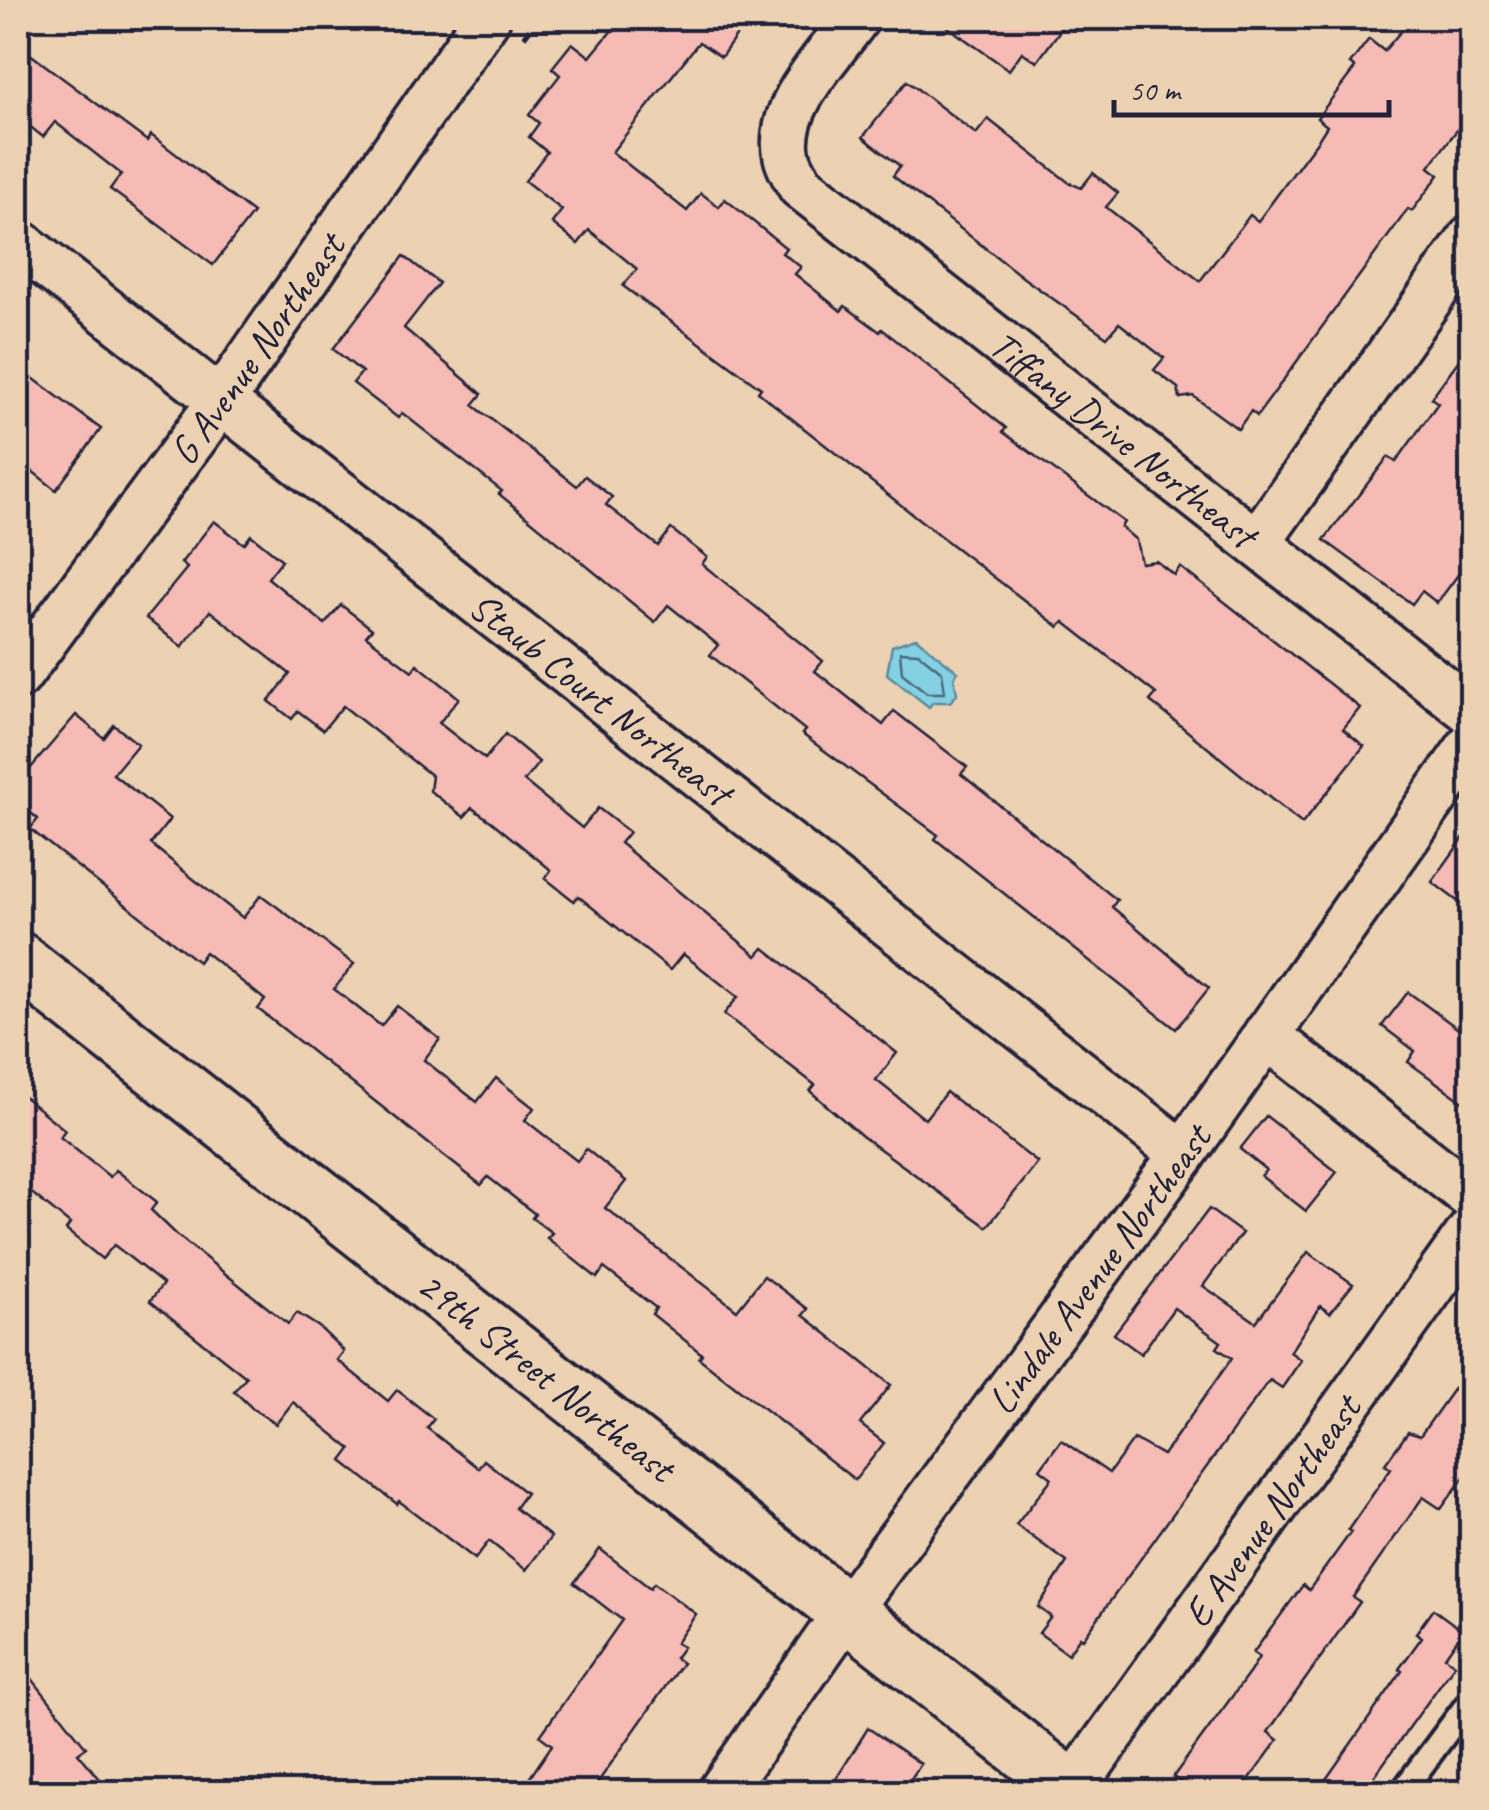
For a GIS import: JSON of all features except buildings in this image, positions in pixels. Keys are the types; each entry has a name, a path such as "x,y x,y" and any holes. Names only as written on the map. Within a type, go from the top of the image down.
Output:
{"main road":[{"name":"29th Street Northeast","path":"18,960 1074,1791"}],"street":[{"name":"G Avenue Northeast","path":"18,676 222,401 487,18"},
{"name":"Tiffany Drive Northeast","path":"856,18 798,99 786,129 786,158 801,186 1472,712"},
{"path":"1258,543 1472,238"},
{"name":"Staub Court Northeast","path":"18,242 1183,1154"},
{"name":"Lindale Avenue Northeast","path":"722,1792 845,1614 1183,1154 1472,744"},
{"path":"1266,1035 1472,1197"},
{"name":"E Avenue Northeast","path":"1074,1791 1472,1230"}],"lane":[{"path":"1402,1792 1472,1698"}],"water":[{"path":"916,638 958,672 954,677 957,694 950,702 933,702 929,707 887,674 892,646"}]}
